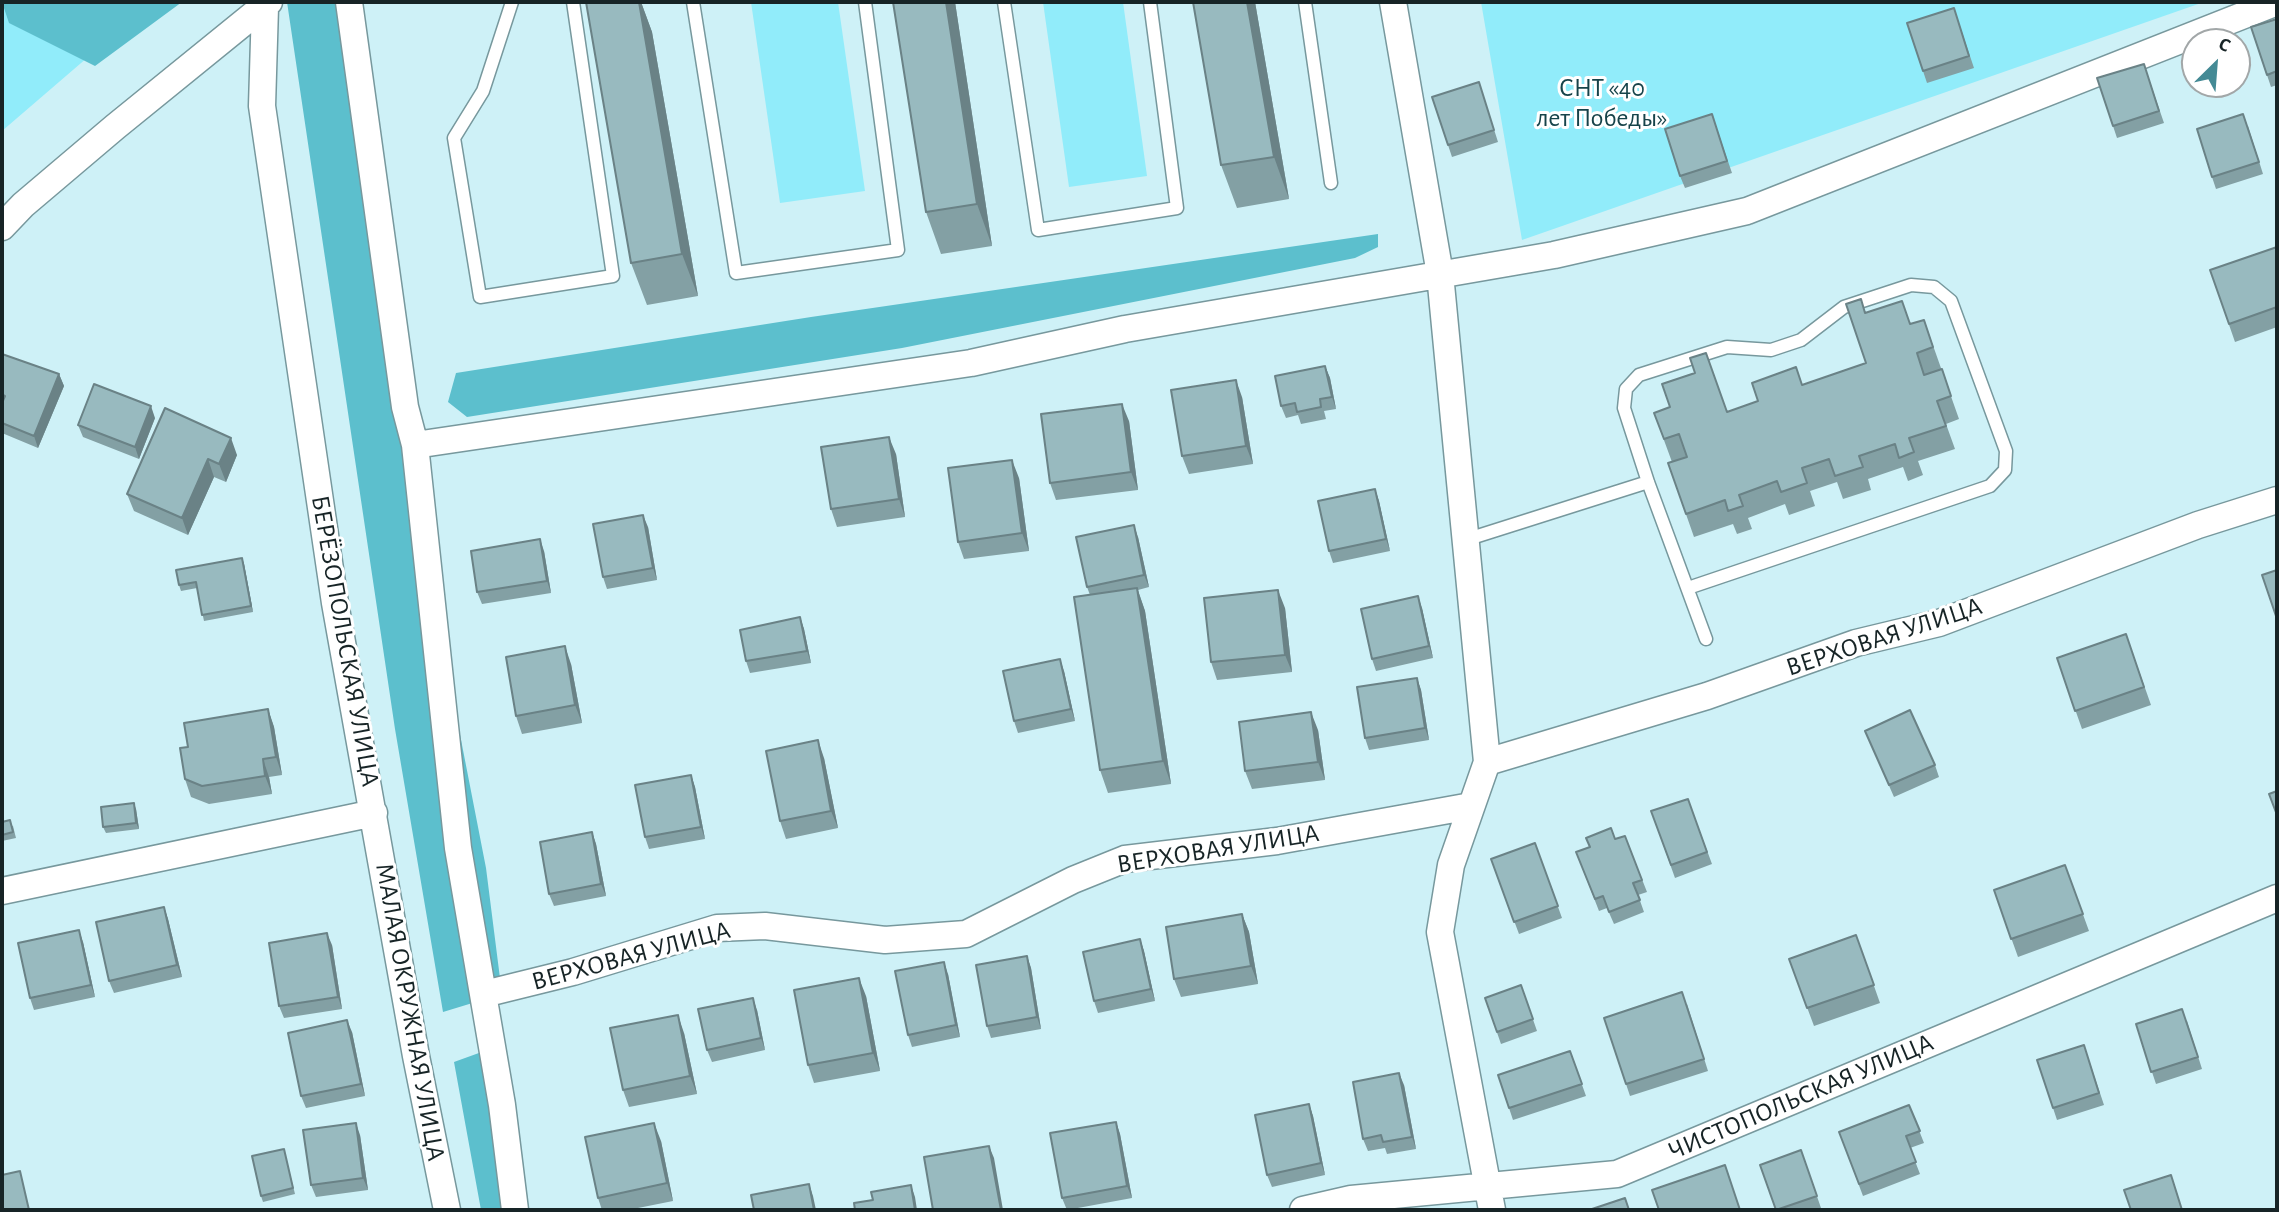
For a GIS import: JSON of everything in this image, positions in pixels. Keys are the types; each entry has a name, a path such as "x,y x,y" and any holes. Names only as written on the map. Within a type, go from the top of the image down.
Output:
{"street":[{"path":"349,2 405,407 415,445 458,848 502,1105 515,1210"},
{"path":"1393,2 1440,274 1487,762 1451,865 1440,932 1490,1199"},
{"path":"415,445 971,363 1125,329 1554,254 1746,211 2277,2"},
{"path":"2,227 23,205 115,127 267,4"},
{"name":"БЕРЁЗОПОЛЬСКАЯ УЛИЦА","path":"2,891 374,813 335,603 262,106 267,4"},
{"name":"ВЕРХОВАЯ УЛИЦА","path":"1487,762 1707,696 1856,643 1939,623 2198,525 2277,499"},
{"name":"ВЕРХОВАЯ УЛИЦА","path":"484,994 573,972 716,928 765,926 885,940 966,934 1073,880 1125,859 1277,841 1471,806"},
{"name":"МАЛАЯ ОКРУЖНАЯ УЛИЦА","path":"374,813 416,1056 447,1210"},
{"name":"ЧИСТОПОЛЬСКАЯ УЛИЦА","path":"1303,1210 1351,1199 1490,1199 1617,1174 2277,898"}],"lane":[{"path":"512,2 483,92 454,138 480,297 613,276 573,2"},
{"path":"693,2 736,273 898,250 864,2"},
{"path":"1004,2 1038,230 1177,208 1150,2"},
{"path":"1305,2 1331,183"},
{"path":"1688,588 1990,486 2005,470 2006,451 1951,301 1934,287 1911,285 1844,307 1801,340 1771,350 1727,347 1639,375 1626,389 1624,408 1648,482 1706,639"},
{"path":"1465,540 1648,482"}],"green space":[{"path":"2,2 152,2 2,131"},
{"path":"751,2 838,2 865,191 780,203"},
{"path":"1043,2 1123,2 1147,176 1069,187"},
{"name":"СНТ «40 лет Победы»","path":"1481,2 2204,2 1522,240"}],"shaded area":[{"path":"2,2 182,2 95,66 9,23"},
{"path":"287,2 340,2 402,437 486,868 502,994 443,1012 395,729"},
{"path":"1378,234 1378,247 1355,258 902,348 467,417 448,402 456,373 811,317"},
{"path":"501,1045 515,1097 529,1210 481,1210 454,1062"}],"building":[{"path":"586,2 639,2 682,254 631,263"},
{"path":"893,2 946,2 977,204 926,212"},
{"path":"1193,2 1247,2 1274,157 1221,165"},
{"path":"1954,8 1969,56 1923,71 1907,23"},
{"path":"2277,19 2277,71 2267,75 2251,27"},
{"path":"2144,64 2159,111 2113,126 2097,78"},
{"path":"1479,82 1494,130 1448,145 1432,97"},
{"path":"1712,114 1727,161 1680,176 1665,129"},
{"path":"2243,114 2259,162 2212,177 2197,129"},
{"path":"2277,247 2277,307 2229,324 2210,270"},
{"path":"1861,299 1865,313 1902,301 1910,324 1924,320 1933,347 1917,353 1924,375 1942,369 1951,396 1937,401 1946,426 1909,438 1914,452 1899,458 1895,444 1859,456 1863,467 1835,476 1829,459 1802,468 1807,483 1781,492 1777,481 1739,495 1743,506 1728,511 1725,500 1686,514 1668,463 1687,457 1679,434 1664,439 1654,413 1670,407 1662,384 1695,373 1690,358 1706,353 1727,412 1758,401 1752,383 1796,367 1802,385 1866,363 1846,304"},
{"path":"2,354 59,374 34,436 2,423 2,403 5,396 2,394"},
{"path":"1325,366 1332,397 1320,399 1321,407 1297,412 1295,403 1281,406 1275,376"},
{"path":"1236,380 1246,446 1182,456 1171,390"},
{"path":"94,384 151,406 135,447 78,425"},
{"path":"1122,404 1131,472 1050,483 1041,414"},
{"path":"165,408 231,438 219,464 208,459 182,518 127,494"},
{"path":"889,437 899,499 831,509 821,447"},
{"path":"1012,460 1022,533 958,542 948,468"},
{"path":"1375,489 1386,539 1329,551 1318,501"},
{"path":"643,515 653,568 603,577 593,524"},
{"path":"1134,525 1144,575 1087,587 1076,537"},
{"path":"540,539 547,581 477,592 471,551"},
{"path":"242,558 251,606 202,615 196,582 179,585 176,570"},
{"path":"2277,570 2277,619 2262,575"},
{"path":"1137,588 1163,761 1100,770 1074,597"},
{"path":"1278,590 1285,655 1211,662 1204,598"},
{"path":"1418,596 1429,646 1372,659 1361,609"},
{"path":"800,617 807,651 746,661 740,630"},
{"path":"2126,634 2144,687 2075,711 2057,658"},
{"path":"565,646 575,705 516,716 506,657"},
{"path":"1060,659 1071,709 1014,721 1003,671"},
{"path":"1417,678 1425,728 1365,738 1357,687"},
{"path":"268,709 276,757 263,759 265,776 202,786 185,779 180,748 188,747 184,723"},
{"path":"1910,710 1935,765 1889,785 1865,731"},
{"path":"1311,712 1318,762 1245,771 1239,722"},
{"path":"818,740 831,811 780,821 766,751"},
{"path":"691,775 701,827 645,837 635,785"},
{"path":"2277,791 2277,815 2269,794"},
{"path":"1688,799 1707,852 1671,865 1651,811"},
{"path":"134,803 136,823 103,827 101,807"},
{"path":"10,820 13,832 2,835 2,822"},
{"path":"1611,828 1615,839 1625,836 1642,880 1633,883 1640,900 1609,912 1603,896 1595,899 1576,852 1590,847 1586,838"},
{"path":"592,832 601,884 549,894 540,842"},
{"path":"1535,843 1558,906 1514,922 1491,859"},
{"path":"2065,865 2083,914 2011,939 1994,890"},
{"path":"164,907 177,965 109,981 96,922"},
{"path":"1242,914 1251,966 1174,979 1166,927"},
{"path":"79,930 91,985 30,998 18,943"},
{"path":"327,933 338,997 279,1006 269,943"},
{"path":"1856,935 1874,985 1807,1008 1789,959"},
{"path":"1140,939 1151,989 1094,1001 1083,952"},
{"path":"1027,956 1037,1017 987,1026 976,965"},
{"path":"944,962 956,1025 908,1035 895,971"},
{"path":"859,978 873,1053 808,1065 794,990"},
{"path":"1521,985 1533,1019 1497,1032 1485,998"},
{"path":"1682,992 1704,1059 1626,1084 1604,1018"},
{"path":"753,998 761,1038 707,1050 698,1009"},
{"path":"2182,1009 2198,1057 2151,1072 2136,1024"},
{"path":"678,1015 690,1076 623,1090 610,1028"},
{"path":"347,1020 361,1084 301,1096 288,1033"},
{"path":"2084,1045 2099,1093 2053,1108 2037,1060"},
{"path":"1570,1051 1582,1084 1509,1108 1498,1075"},
{"path":"1399,1073 1412,1137 1383,1142 1381,1135 1363,1139 1353,1082"},
{"path":"1309,1104 1321,1163 1267,1175 1255,1115"},
{"path":"1909,1105 1920,1131 1906,1136 1916,1162 1859,1184 1839,1132"},
{"path":"1116,1122 1127,1186 1062,1198 1050,1133"},
{"path":"356,1123 363,1178 311,1185 303,1130"},
{"path":"654,1123 667,1183 598,1198 585,1137"},
{"path":"989,1146 1001,1210 933,1210 924,1157"},
{"path":"284,1149 293,1188 261,1196 252,1156"},
{"path":"1801,1150 1817,1196 1776,1210 1760,1165"},
{"path":"1725,1165 1740,1210 1659,1210 1652,1190"},
{"path":"20,1171 29,1210 2,1210 2,1175"},
{"path":"2171,1175 2182,1210 2131,1210 2124,1190"},
{"path":"809,1184 814,1210 754,1210 751,1195"},
{"path":"911,1185 915,1210 855,1210 854,1203 873,1200 871,1192"},
{"path":"1625,1198 1629,1210 1589,1210"}]}
